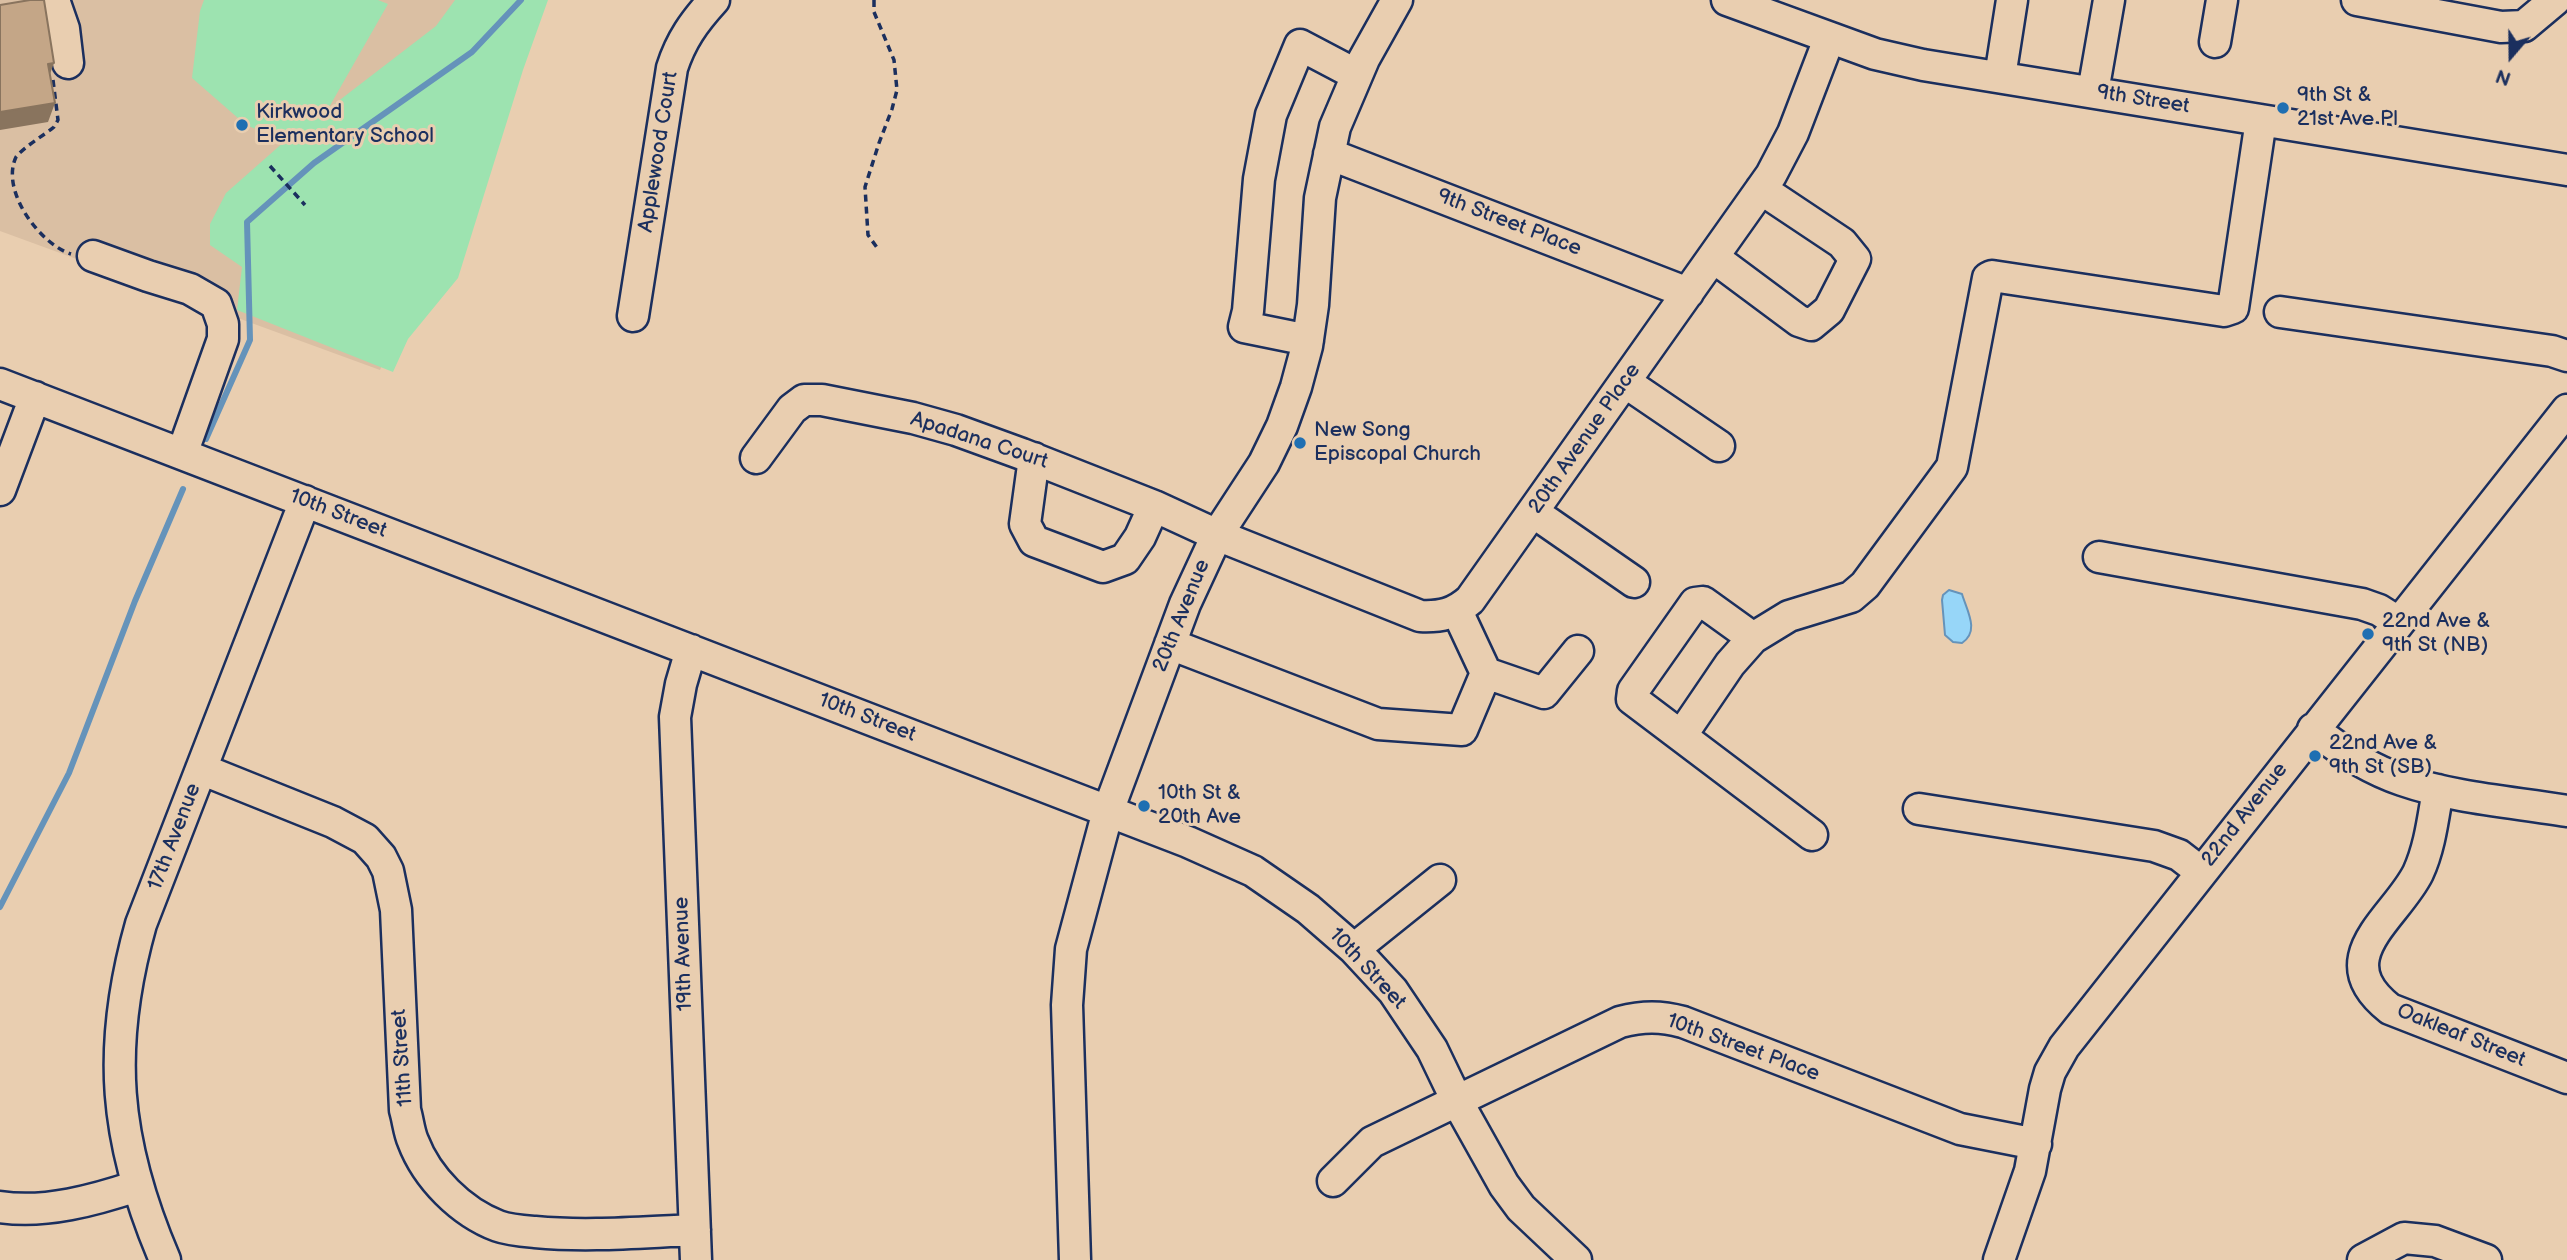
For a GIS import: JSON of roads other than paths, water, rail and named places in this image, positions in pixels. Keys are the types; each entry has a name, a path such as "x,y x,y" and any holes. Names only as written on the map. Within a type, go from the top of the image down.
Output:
{"street":[{"path":"54,0 64,29 68,64"},
{"name":"Applewood Court","path":"633,316 672,68 691,24 714,0"},
{"name":"20th Avenue","path":"1075,1260 1067,1005 1071,949 1108,811 1202,564 1216,535 1264,463 1282,426 1296,387 1308,340 1320,198 1335,127 1357,75 1397,0"},
{"name":"9th Street","path":"1727,0 1829,39 1875,54 1923,65 2567,170"},
{"path":"2000,77 2012,0"},
{"path":"2093,92 2109,0"},
{"path":"2215,42 2222,0"},
{"path":"2357,0 2501,27 2524,26 2555,0"},
{"name":"20th Avenue Place","path":"1457,611 1470,600 1762,189 1793,134 1829,39"},
{"path":"1308,340 1244,327 1248,311 1259,179 1271,115 1300,45 1357,75"},
{"path":"1681,736 1730,664 1753,638 1781,620 1843,600 1858,591 1945,478 1956,457 1988,278 1992,276 2224,311 2233,307 2261,120"},
{"name":"9th Street Place","path":"1329,154 1688,293"},
{"path":"1713,257 1800,321 1811,325 1829,310 1855,259 1842,243 1762,189"},
{"path":"93,256 190,289 216,304 223,324 223,340 183,454"},
{"path":"2280,312 2539,349 2567,356"},
{"path":"1625,382 1719,446"},
{"name":"10th Street","path":"0,383 1188,842 1254,871 1308,909 1354,949 1393,991 1432,1049 1457,1101 1504,1185 1521,1208 1576,1260"},
{"path":"0,490 35,397"},
{"name":"Apadana Court","path":"756,458 792,409 804,400 822,400 913,418 956,430 1154,506 1216,535"},
{"name":"22nd Avenue","path":"1999,1260 2030,1171 2050,1072 2064,1047 2567,410"},
{"path":"1034,458 1025,524 1034,541 1103,567 1125,559 1140,537 1154,506"},
{"name":"17th Avenue","path":"165,1260 137,1186 121,1106 121,1017 128,970 141,924 304,501"},
{"path":"1533,512 1634,582"},
{"path":"1216,535 1420,616 1436,617 1457,611 1486,673 1544,693 1578,651"},
{"path":"2099,556 2362,604 2379,610 2398,622"},
{"path":"1753,638 1703,602 1695,603 1631,695 1632,699 1812,835"},
{"path":"1170,644 1378,723 1462,730 1486,673"},
{"name":"19th Avenue","path":"691,650 675,718 696,1260"},
{"path":"2313,729 2337,748 2368,766 2402,780 2438,790 2567,811"},
{"name":"11th Street","path":"201,769 333,822 365,839 381,857 388,871 396,910 405,1110 413,1141 429,1174 455,1199 499,1227 527,1231 561,1234 695,1230"},
{"name":"Oakleaf Street","path":"2438,790 2426,852 2417,874 2371,937 2364,954 2364,971 2369,986 2390,1009 2567,1078"},
{"path":"1919,809 2154,846 2179,855 2201,872"},
{"path":"1354,949 1440,880"},
{"name":"10th Street Place","path":"1333,1181 1373,1142 1620,1022 1641,1017 1665,1017 1683,1022 1960,1129 2036,1144"},
{"path":"0,1207 11,1209 81,1202 137,1186"},
{"path":"2363,1260 2404,1238 2435,1241 2486,1260"}],"water":[{"path":"1949,590 1962,594 1971,620 1970,633 1962,643 1953,642 1945,635 1942,600"}],"waterway":[{"path":"206,439 250,340 247,222 314,163 472,52 521,0"},
{"path":"0,907 69,773 135,601 183,489"}],"place":[{"name":"9th St & 21st Ave Pl","path":"2283,108"},
{"name":"Kirkwood Elementary School","path":"242,125"},
{"name":"New Song Episcopal Church","path":"1300,443"},
{"name":"22nd Ave & 9th St (NB)","path":"2368,634"},
{"name":"22nd Ave & 9th St (SB)","path":"2315,756"},
{"name":"10th St & 20th Ave","path":"1144,806"}]}
